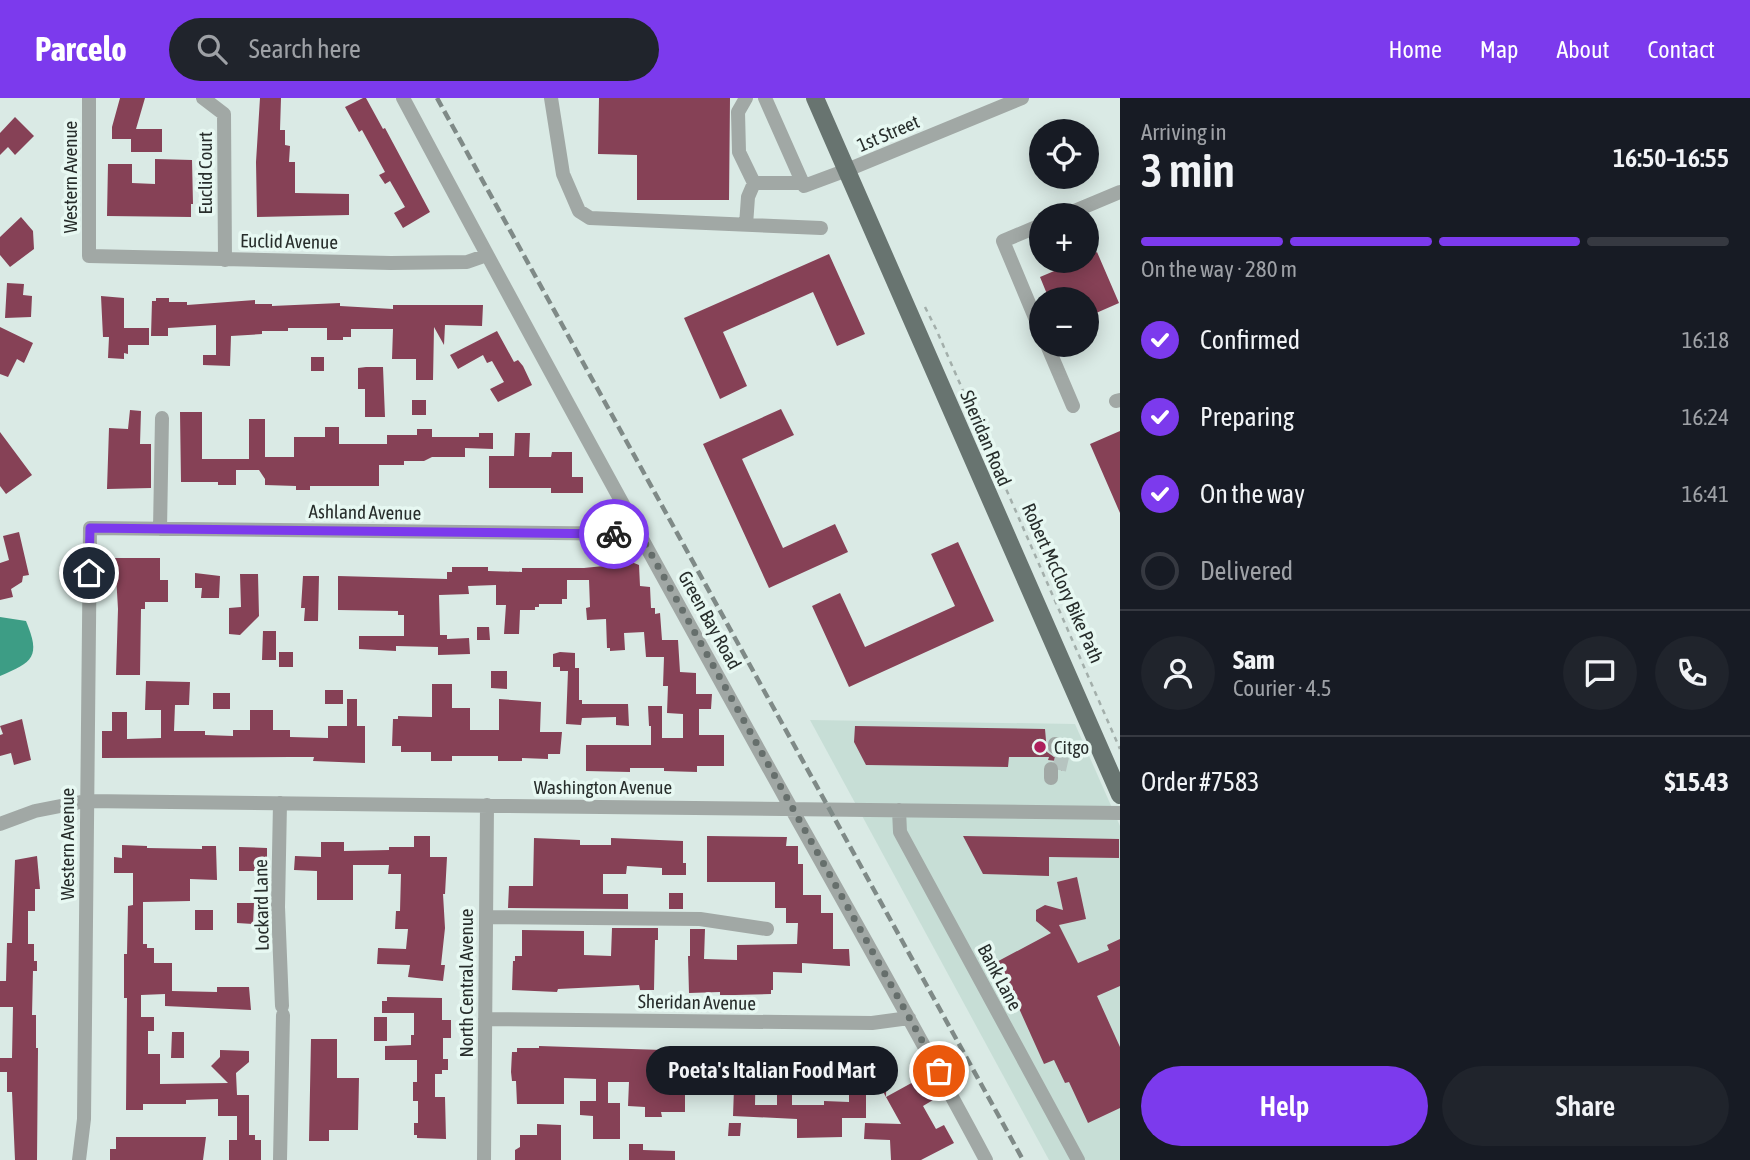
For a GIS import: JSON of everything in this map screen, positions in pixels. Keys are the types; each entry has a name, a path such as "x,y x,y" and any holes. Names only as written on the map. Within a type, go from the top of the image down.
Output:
{"main road":[{"name":"Sheridan Road","path":"815,98 1120,795"}],"street":[{"name":"Western Avenue","path":"89,98 89,256"},
{"name":"Euclid Court","path":"203,98 224,114 225,260"},
{"name":"Green Bay Road","path":"403,98 986,1160"},
{"path":"551,98 563,174 579,211 590,218 821,228"},
{"path":"746,98 738,112 739,152 754,183 748,197 746,225"},
{"path":"765,98 803,183"},
{"name":"1st Street","path":"754,183 803,183 804,186 1022,98"},
{"path":"1094,203 1120,192"},
{"path":"1029,230 1003,242 1029,304"},
{"name":"Euclid Avenue","path":"89,256 467,262 487,255"},
{"path":"1052,357 1073,406"},
{"path":"160,529 162,418"},
{"name":"Western Avenue","path":"79,1160 84,1119 90,528"},
{"name":"Ashland Avenue","path":"90,528 640,534"},
{"name":"Washington Avenue","path":"0,824 35,811 86,801 1120,813"},
{"name":"Lockard Lane","path":"280,803 280,1160"},
{"name":"North Central Avenue","path":"484,1160 486,806"},
{"name":"Bank Lane","path":"899,810 898,830 1078,1160"},
{"path":"486,917 700,919 767,929"},
{"name":"Sheridan Avenue","path":"485,1018 872,1023 909,1018"}],"path":[{"name":"Robert McClory Bike Path","path":"925,307 1120,749"}],"shaded area":[{"path":"0,617 26,621 31,633 33,651 27,662 0,676"},
{"path":"810,720 1075,724 1120,826 1120,1160 1049,1160"}],"building":[{"path":"120,98 145,98 136,129 162,129 162,152 131,152 131,139 112,139 112,127"},
{"path":"260,98 281,98 280,130 285,130 285,145 290,146 289,162 295,162 295,193 349,194 349,215 257,217 256,162"},
{"path":"366,98 383,129 385,128 430,212 403,228 394,213 405,207 390,181 385,184 379,175 385,172 362,130 359,132 345,107"},
{"path":"599,98 730,98 729,200 637,200 637,155 598,154"},
{"path":"15,117 34,136 15,155 8,147 0,155 0,133"},
{"path":"155,159 192,160 191,217 107,216 108,164 132,164 132,183 155,184"},
{"path":"21,217 33,231 34,249 10,267 0,255 0,237"},
{"path":"829,254 865,334 837,346 813,292 723,332 747,386 720,399 684,318"},
{"path":"1099,257 1119,303 1099,312 1099,287 1044,287 1040,277 1050,273 1099,273"},
{"path":"7,283 24,284 23,295 32,296 31,317 5,318"},
{"path":"101,296 124,298 124,328 149,328 149,345 128,345 128,354 124,353 124,359 108,358 109,337 103,337"},
{"path":"156,298 169,298 169,302 187,302 187,305 255,300 255,304 272,306 340,303 340,306 393,309 393,305 483,305 482,326 445,325 444,345 434,327 433,380 416,380 416,359 392,359 393,329 351,329 351,337 343,337 343,340 327,340 327,328 288,328 288,331 262,331 262,334 231,336 230,366 203,365 203,355 216,355 216,325 168,328 168,336 151,336 152,301 156,301"},
{"path":"0,327 33,343 24,363 17,359 8,377 0,374"},
{"path":"497,331 514,362 518,360 523,366 532,385 498,402 490,389 504,382 492,361 487,363 483,355 458,369 450,355"},
{"path":"311,357 324,357 324,371 311,371"},
{"path":"383,367 385,417 365,417 365,389 358,389 358,368"},
{"path":"412,400 426,400 426,415 412,415"},
{"path":"781,409 794,435 742,459 783,548 835,524 848,552 769,588 703,444"},
{"path":"130,410 141,411 140,444 151,444 151,488 107,489 109,428 128,429"},
{"path":"180,412 202,412 202,459 249,459 249,419 265,419 265,457 294,457 294,437 325,437 325,427 339,427 339,444 387,444 387,435 417,435 417,429 432,429 432,437 479,437 479,433 493,433 493,449 465,448 465,457 432,457 424,461 404,461 404,465 379,465 379,486 310,486 310,490 296,490 296,486 265,485 265,479 259,470 236,470 236,485 181,482"},
{"path":"1120,431 1120,513 1090,444"},
{"path":"0,432 32,475 6,494 0,486"},
{"path":"515,433 530,433 529,457 551,457 552,452 572,452 572,477 583,477 583,493 551,493 551,488 489,488 489,456 514,456"},
{"path":"19,532 29,575 23,576 22,582 11,589 13,597 0,600 0,563 9,560 3,536"},
{"path":"958,542 994,621 849,687 812,606 840,593 865,647 955,606 931,554"},
{"path":"115,558 160,558 160,580 168,580 168,602 145,602 145,609 141,609 140,675 116,675 118,609"},
{"path":"634,563 639,565 640,586 650,587 651,608 655,608 655,614 660,613 662,640 678,640 680,672 696,673 696,694 712,694 711,709 699,709 699,735 724,735 724,766 697,766 697,772 664,771 664,768 630,768 630,772 586,771 586,745 651,745 648,706 662,706 662,738 683,738 683,714 667,713 668,686 663,686 664,657 646,657 644,632 624,633 625,650 610,651 610,648 607,648 606,619 587,620 586,608 590,607 589,580 567,580 567,599 562,599 562,604 539,604 535,610 520,610 519,634 504,634 506,605 496,605 496,585 468,586 469,594 439,595 440,635 447,635 447,639 469,638 470,654 438,655 438,647 396,646 396,651 359,649 359,636 404,636 404,615 398,615 398,611 338,610 338,576 447,579 447,572 452,572 452,567 488,567 488,571 522,572 522,568 584,568"},
{"path":"195,573 220,576 219,598 201,598 202,588 195,588"},
{"path":"240,574 258,574 259,616 240,635 229,634 229,608 241,607"},
{"path":"303,576 319,576 318,621 304,621 305,608 301,608"},
{"path":"477,627 489,627 490,640 477,640"},
{"path":"263,631 276,631 276,660 262,660"},
{"path":"279,652 293,652 293,667 279,667"},
{"path":"575,653 575,668 579,668 579,700 582,700 582,704 628,704 629,726 616,725 616,717 582,718 581,725 566,724 568,671 553,667 553,654"},
{"path":"491,671 507,671 507,689 491,688"},
{"path":"146,681 190,682 189,705 175,705 174,731 205,731 205,735 233,736 233,730 250,730 250,710 273,710 273,730 290,730 290,737 328,738 328,726 347,726 347,699 357,699 357,726 365,726 365,763 313,761 314,757 102,758 102,731 112,731 112,712 127,712 127,739 161,738 161,710 145,710"},
{"path":"432,684 452,684 452,708 470,708 470,730 499,730 499,699 541,702 540,732 562,732 560,754 548,754 548,759 522,758 522,761 498,761 498,756 452,756 452,761 431,761 431,752 401,752 401,746 392,746 393,719 398,719 398,716 432,717"},
{"path":"325,690 343,690 343,704 325,704"},
{"path":"213,693 230,693 230,709 213,709"},
{"path":"22,719 31,760 14,765 11,753 0,756 0,735 3,734 0,726"},
{"path":"855,726 1045,729 1047,752 1054,757 1065,756 1062,771 1056,761 1048,760 1049,757 1009,757 1008,767 866,765 854,742"},
{"path":"414,836 430,836 430,857 447,857 443,894 443,981 408,977 410,965 377,964 378,948 406,949 408,929 395,929 396,911 400,911 401,874 388,874 389,865 353,865 353,900 317,900 317,871 294,870 295,856 321,857 321,842 344,842 344,851 389,850 389,847 414,847"},
{"path":"707,836 787,837 786,846 798,846 798,864 803,864 803,895 821,895 821,913 833,913 833,949 849,949 850,966 802,963 802,973 773,972 771,994 689,993 690,929 705,929 704,959 737,960 737,945 797,944 798,923 786,923 786,908 775,908 775,882 707,882"},
{"path":"963,836 1119,839 1119,858 1049,857 1049,876 983,874"},
{"path":"534,838 580,840 580,845 611,845 611,838 683,841 686,875 662,875 662,868 627,866 626,874 603,874 603,894 628,894 628,909 508,908 509,886 533,886"},
{"path":"122,845 202,849 202,846 216,846 217,880 190,879 190,901 143,902 143,944 147,944 147,948 154,948 154,963 172,963 172,991 217,992 217,987 249,987 251,1010 165,1006 165,994 141,995 141,1017 154,1017 154,1031 148,1031 148,1054 160,1054 160,1084 228,1083 211,1066 220,1057 220,1050 249,1051 249,1062 236,1073 237,1095 249,1095 249,1135 255,1135 255,1140 261,1140 261,1160 229,1160 229,1140 237,1140 237,1116 218,1116 218,1099 186,1100 186,1104 143,1104 143,1110 126,1110 127,998 124,998 124,954 127,954 128,906 133,905 133,873 114,873 114,857 122,858"},
{"path":"239,847 267,848 267,876 255,875 256,871 239,871"},
{"path":"37,856 40,889 35,889 35,911 28,911 28,944 34,944 34,961 37,961 37,971 33,971 32,1015 36,1015 38,1048 37,1160 15,1160 12,1092 7,1092 7,1072 0,1072 0,1058 12,1058 13,1007 0,1007 0,981 6,981 7,943 12,943 15,860"},
{"path":"1077,877 1086,919 1059,925 1078,963 1109,950 1107,945 1120,939 1120,986 1097,996 1120,1047 1120,1108 1088,1123 1069,1082 1065,1083 1054,1060 1044,1064 1017,1004 1011,1007 989,966 1051,933 1036,921 1036,910 1045,905 1063,910 1057,882"},
{"path":"669,893 683,893 683,909 669,909"},
{"path":"237,903 254,903 253,924 237,923"},
{"path":"195,910 213,910 213,930 195,930"},
{"path":"612,928 658,928 658,940 655,940 654,990 640,990 639,985 558,989 557,992 512,990 513,961 515,956 522,956 522,930 584,931 584,955 611,956"},
{"path":"387,997 442,998 442,1020 451,1020 451,1038 443,1038 443,1059 448,1059 448,1070 435,1074 435,1097 445,1097 446,1139 417,1138 417,1135 414,1135 414,1123 418,1123 418,1101 413,1101 413,1082 417,1082 417,1060 385,1060 385,1046 411,1045 414,1013 382,1013 382,1001 387,1001"},
{"path":"374,1017 387,1017 387,1041 374,1041"},
{"path":"172,1032 184,1032 184,1058 171,1058"},
{"path":"311,1039 337,1039 337,1078 359,1078 358,1130 329,1130 329,1141 309,1141"},
{"path":"517,1048 724,1052 756,1049 755,1105 777,1105 777,1058 805,1057 805,1051 816,1051 816,1057 846,1058 847,1053 887,1052 886,1097 866,1061 866,1118 842,1118 842,1137 797,1138 797,1119 733,1116 734,1088 685,1085 685,1112 661,1112 662,1117 645,1117 645,1107 628,1106 629,1082 608,1082 608,1103 620,1103 620,1139 593,1139 593,1116 580,1115 580,1101 596,1101 596,1079 564,1078 564,1104 517,1104 516,1081 512,1081 511,1072 512,1052 517,1052","holes":["792,1080 849,1081 849,1102 824,1101 824,1105 792,1105"]},
{"path":"926,1075 938,1097 923,1106 936,1129 944,1125 954,1143 921,1160 891,1160 890,1140 864,1139 865,1123 901,1124 886,1097"},
{"path":"729,1123 741,1123 740,1136 728,1136"},
{"path":"537,1124 561,1125 561,1160 515,1160 515,1150 520,1147 520,1135 537,1135"},
{"path":"116,1137 206,1137 203,1160 110,1160 110,1149 116,1149"},
{"path":"629,1144 643,1144 643,1150 675,1151 675,1160 629,1160"}],"tunnel":[{"path":"1059,770 1064,748"}],"railway":[{"path":"437,98 1023,1160"}],"way so far":[{"path":"614,534 640,534 939,1071"}],"place":[{"name":"Citgo","path":"1040,747"},
{"name":"Poeta's Italian Food Mart","path":"939,1071"}],"route":[{"path":"89,573 90,528 614,534"}]}
